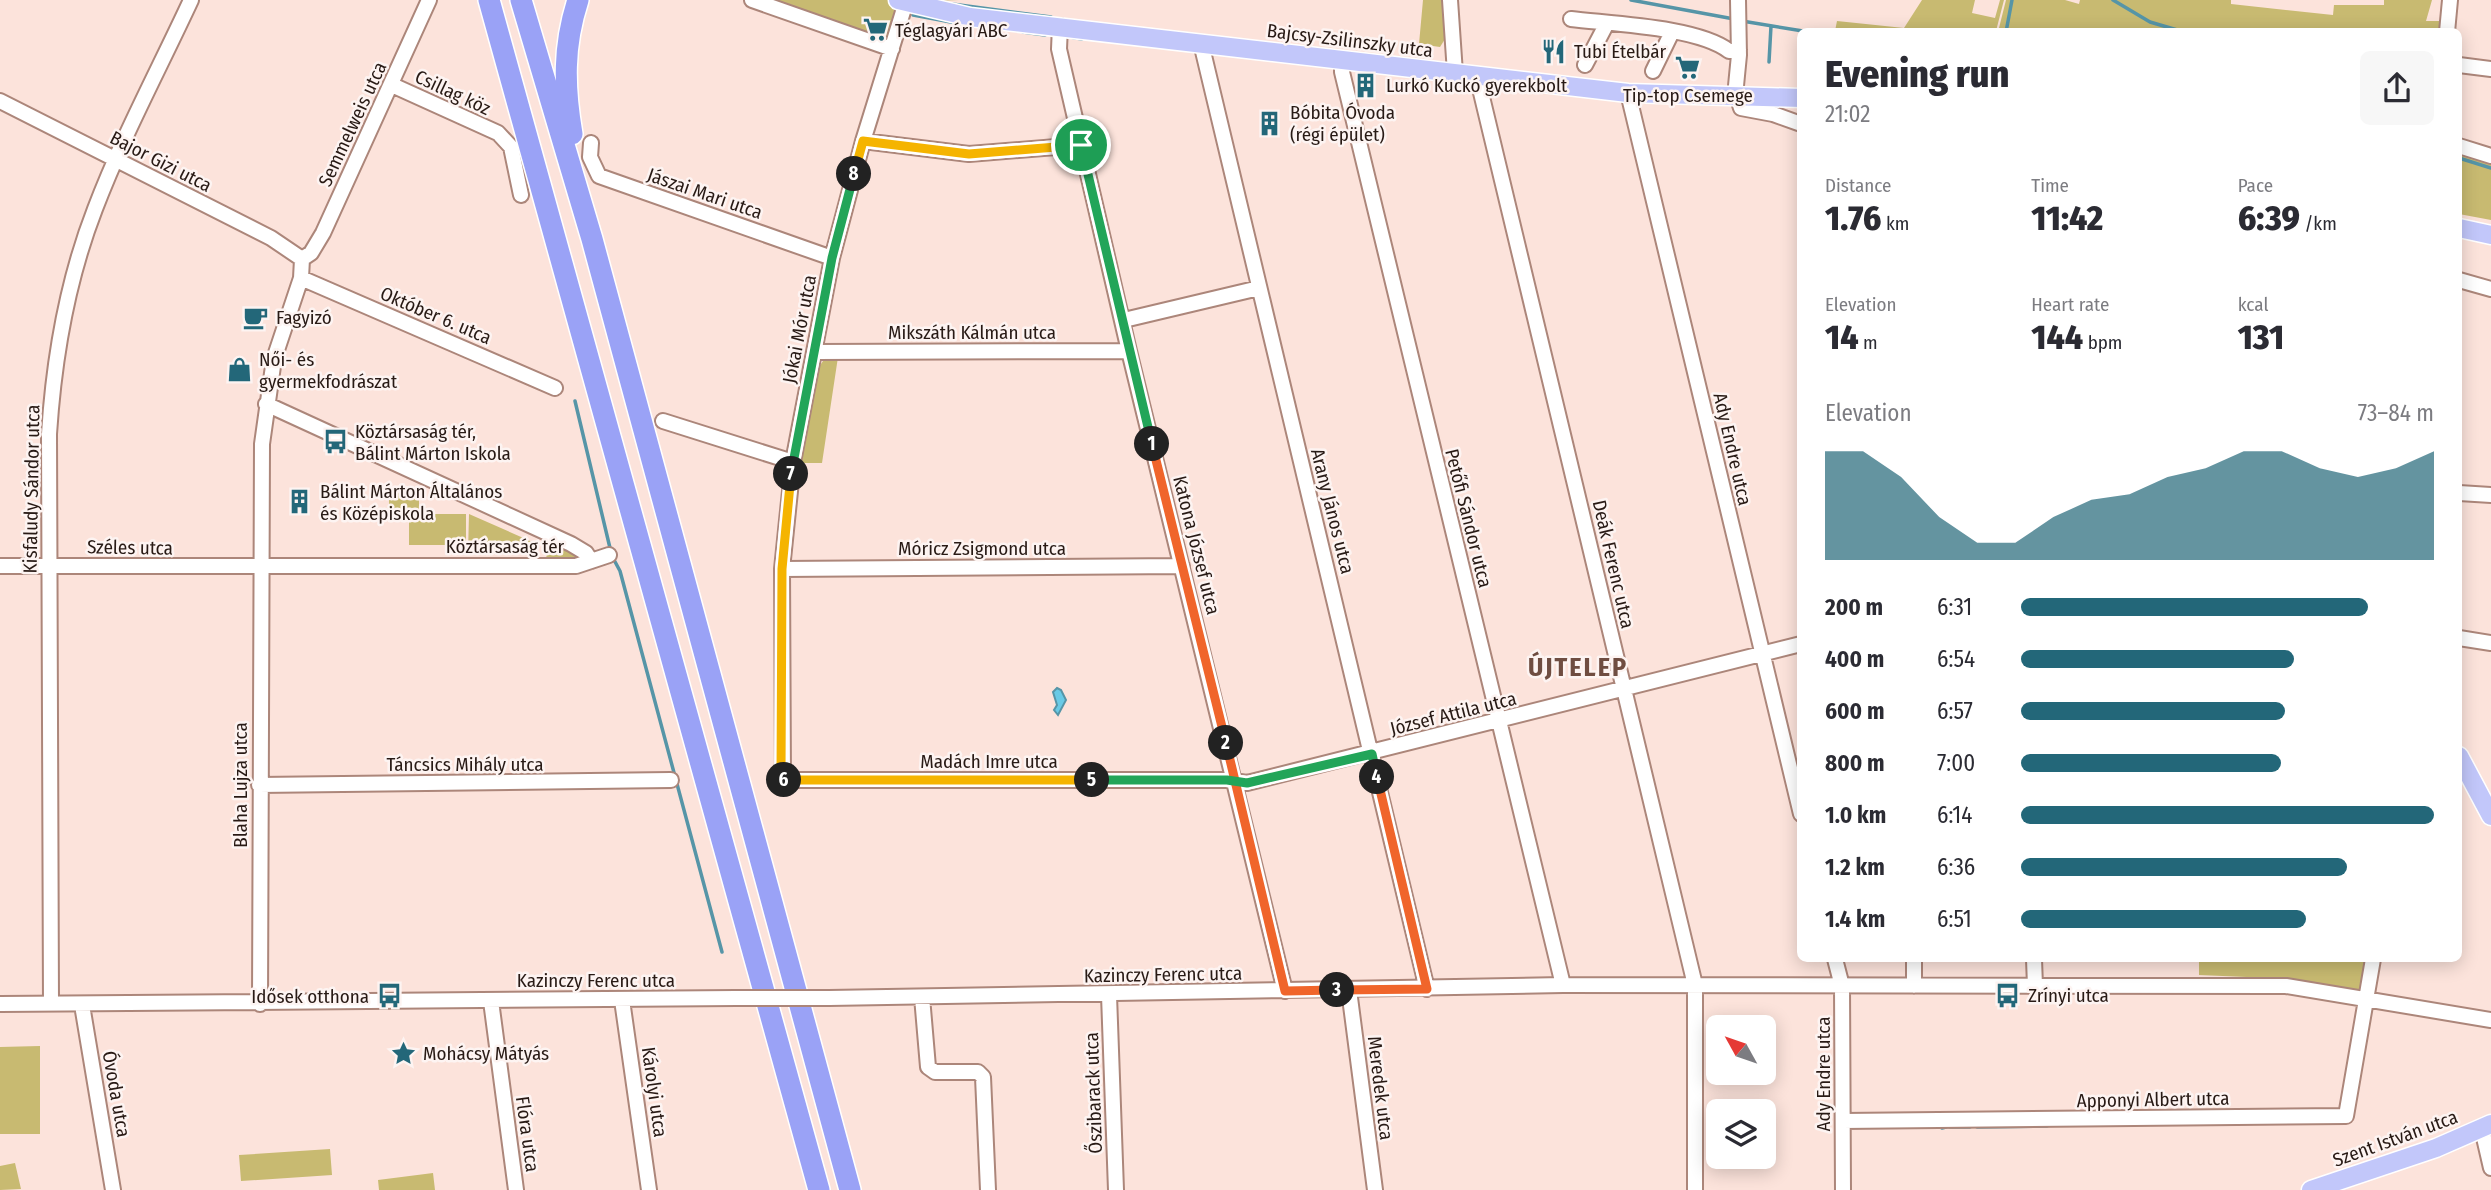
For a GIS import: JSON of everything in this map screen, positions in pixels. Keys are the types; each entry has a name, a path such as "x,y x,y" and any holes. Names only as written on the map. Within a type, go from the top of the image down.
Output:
{"highway":[{"path":"478,0 510,102 531,146"},
{"path":"489,0 819,1190"},
{"path":"521,0 592,239 850,1190"},
{"path":"578,0 566,44 566,87 576,156 592,210 592,239"}],"main road":[{"name":"Bajcsy-Zsilinszky utca","path":"902,1 970,18 1060,26 1628,93 1797,98"},
{"path":"2462,229 2491,235"},
{"path":"2462,762 2491,816"},
{"name":"Szent István utca","path":"2311,1190 2486,1126"}],"street":[{"name":"Kisfaludy Sándor utca","path":"51,1004 49,434 57,350 83,246 116,160 191,0"},
{"name":"Semmelweis utca","path":"302,259 311,253 323,233 393,85 429,0"},
{"path":"752,0 892,49"},
{"path":"1450,0 1455,73"},
{"path":"2447,28 2450,0"},
{"name":"Jókai Mór utca","path":"783,780 782,569 793,462 832,258 863,141 892,49 902,1"},
{"path":"1738,4 1736,96 1741,108 1773,114 1797,123"},
{"path":"1571,19 1672,32 1718,42 1729,51 1739,50"},
{"path":"1585,65 1607,23"},
{"name":"Katona József utca","path":"1060,26 1059,49 1124,320 1129,351 1236,781 1285,991"},
{"path":"1653,71 1672,32"},
{"name":"Arany János utca","path":"1201,44 1427,989"},
{"name":"Petőfi Sándor utca","path":"1342,60 1342,72 1563,985"},
{"path":"2462,65 2491,69"},
{"name":"Deák Ferenc utca","path":"1477,76 1695,985 1695,1190"},
{"name":"Csillag köz","path":"393,85 498,133 512,147 521,195"},
{"name":"Ady Endre utca","path":"1628,93 1797,797"},
{"name":"Bajor Gizi utca","path":"0,101 271,238 302,259"},
{"path":"863,141 969,154 1081,145"},
{"name":"Jászai Mari utca","path":"591,143 590,157 598,176 832,258"},
{"path":"2462,147 2491,156"},
{"path":"260,567 260,488 266,404 274,359 301,278 302,259"},
{"name":"Október 6. utca","path":"301,278 555,388"},
{"path":"2462,281 2491,289"},
{"path":"1124,320 1259,288"},
{"name":"Mikszáth Kálmán utca","path":"816,352 1129,351"},
{"name":"Köztársaság tér","path":"260,567 543,564 576,566 591,561 586,553 571,544 544,534 266,404"},
{"path":"663,421 793,462"},
{"path":"2462,493 2491,495"},
{"path":"543,564 544,534"},
{"path":"591,561 609,555"},
{"name":"Széles utca","path":"0,566 260,567"},
{"name":"Móricz Zsigmond utca","path":"782,569 1182,566"},
{"name":"Blaha Lujza utca","path":"260,567 260,1004"},
{"path":"2462,638 2491,643"},
{"name":"József Attila utca","path":"1236,781 1247,783 1372,754 1797,645"},
{"name":"Táncsics Mihály utca","path":"259,785 671,780"},
{"name":"Madách Imre utca","path":"783,780 1236,781"},
{"name":"Ady Endre utca","path":"1836,962 1842,986 1843,1190"},
{"path":"1914,962 1914,986"},
{"path":"2034,962 2035,986"},
{"path":"2367,1000 2373,962"},
{"name":"Kazinczy Ferenc utca","path":"0,1004 260,1004 1109,995 1563,985 2286,986 2491,1020"},
{"name":"Meredek utca","path":"1349,990 1375,1190"},
{"name":"Őszibarack utca","path":"1109,995 1116,1190"},
{"path":"922,997 928,1067 935,1072 978,1073 983,1077 988,1190"},
{"name":"Flóra utca","path":"491,1000 516,1190"},
{"name":"Károlyi utca","path":"622,1000 649,1190"},
{"name":"Apponyi Albert utca","path":"1843,1121 2346,1116 2367,1000"},
{"name":"Óvoda utca","path":"82,1004 113,1190"},
{"path":"2486,1126 2491,1168"}],"shaded area":[{"path":"752,0 959,0 906,2 892,49"},
{"path":"1423,0 1442,0 1445,39 1440,47 1419,44"},
{"path":"1922,0 1975,0 1972,13 1995,18 2000,0 2004,0 1997,28 1904,28"},
{"path":"2006,0 2065,0 2079,4 2080,0 2231,0 2231,4 2333,15 2334,5 2384,5 2384,0 2432,0 2426,21 2444,21 2443,28 1999,28"},
{"path":"1837,21 1904,28 1836,28"},
{"path":"2462,151 2491,160 2491,220 2462,215"},
{"path":"826,357 838,357 822,463 798,463 818,368"},
{"path":"389,493 419,493 419,509 389,509"},
{"path":"409,514 466,514 466,545 409,545"},
{"path":"469,514 537,544 535,552 468,553"},
{"path":"549,541 582,557 579,561 546,559"},
{"path":"2199,962 2365,962 2361,991 2291,979 2199,975"},
{"path":"40,1046 40,1134 0,1134 0,1047"},
{"path":"330,1149 332,1175 241,1181 239,1155"},
{"path":"15,1163 21,1189 0,1190 0,1166"},
{"path":"433,1173 435,1190 379,1190 378,1180"}],"water":[{"path":"1057,688 1066,700 1058,715 1054,710 1057,705 1053,692"}],"waterway":[{"path":"1631,0 1734,19"},
{"path":"2007,28 2012,0"},
{"path":"2113,0 2150,22 2170,28"},
{"path":"952,4 1051,17"},
{"path":"913,15 967,25"},
{"path":"1742,21 1797,30"},
{"path":"1769,62 1771,26"},
{"path":"1023,32 1045,35"},
{"path":"1070,37 1082,39"},
{"path":"2462,159 2491,168"},
{"path":"575,401 610,548"},
{"path":"613,558 620,571 722,952"},
{"path":"1977,1127 2047,1126"},
{"path":"1942,1128 1946,1127"},
{"path":"1950,1127 1970,1127"}],"place":[{"name":"Téglagyári ABC","path":"875,30"},
{"name":"Tubi Ételbár","path":"1554,51"},
{"name":"Tip-top Csemege","path":"1688,67"},
{"name":"Lurkó Kuckó gyerekbolt","path":"1366,85"},
{"name":"Bóbita Óvoda (régi épület)","path":"1270,123"},
{"name":"Fagyizó","path":"256,317"},
{"name":"Női- és gyermekfodrászat","path":"239,370"},
{"name":"Köztársaság tér, Bálint Márton Iskola","path":"335,442"},
{"name":"Bálint Márton Általános és Középiskola","path":"300,502"},
{"name":"Zrínyi utca","path":"2008,995"},
{"name":"Idősek otthona","path":"389,996"},
{"name":"Mohácsy Mátyás","path":"403,1053"}],"district":[{"name":"ÚJTELEP","path":"1578,667"}],"route":[{"path":"1081,145 969,154 863,141 832,258 786,506 782,569 781,776 783,780 1227,780 1236,781 1247,783 1372,754 1427,989 1285,991 1236,781 1235,775 1129,351 1124,320 1081,145"}]}
